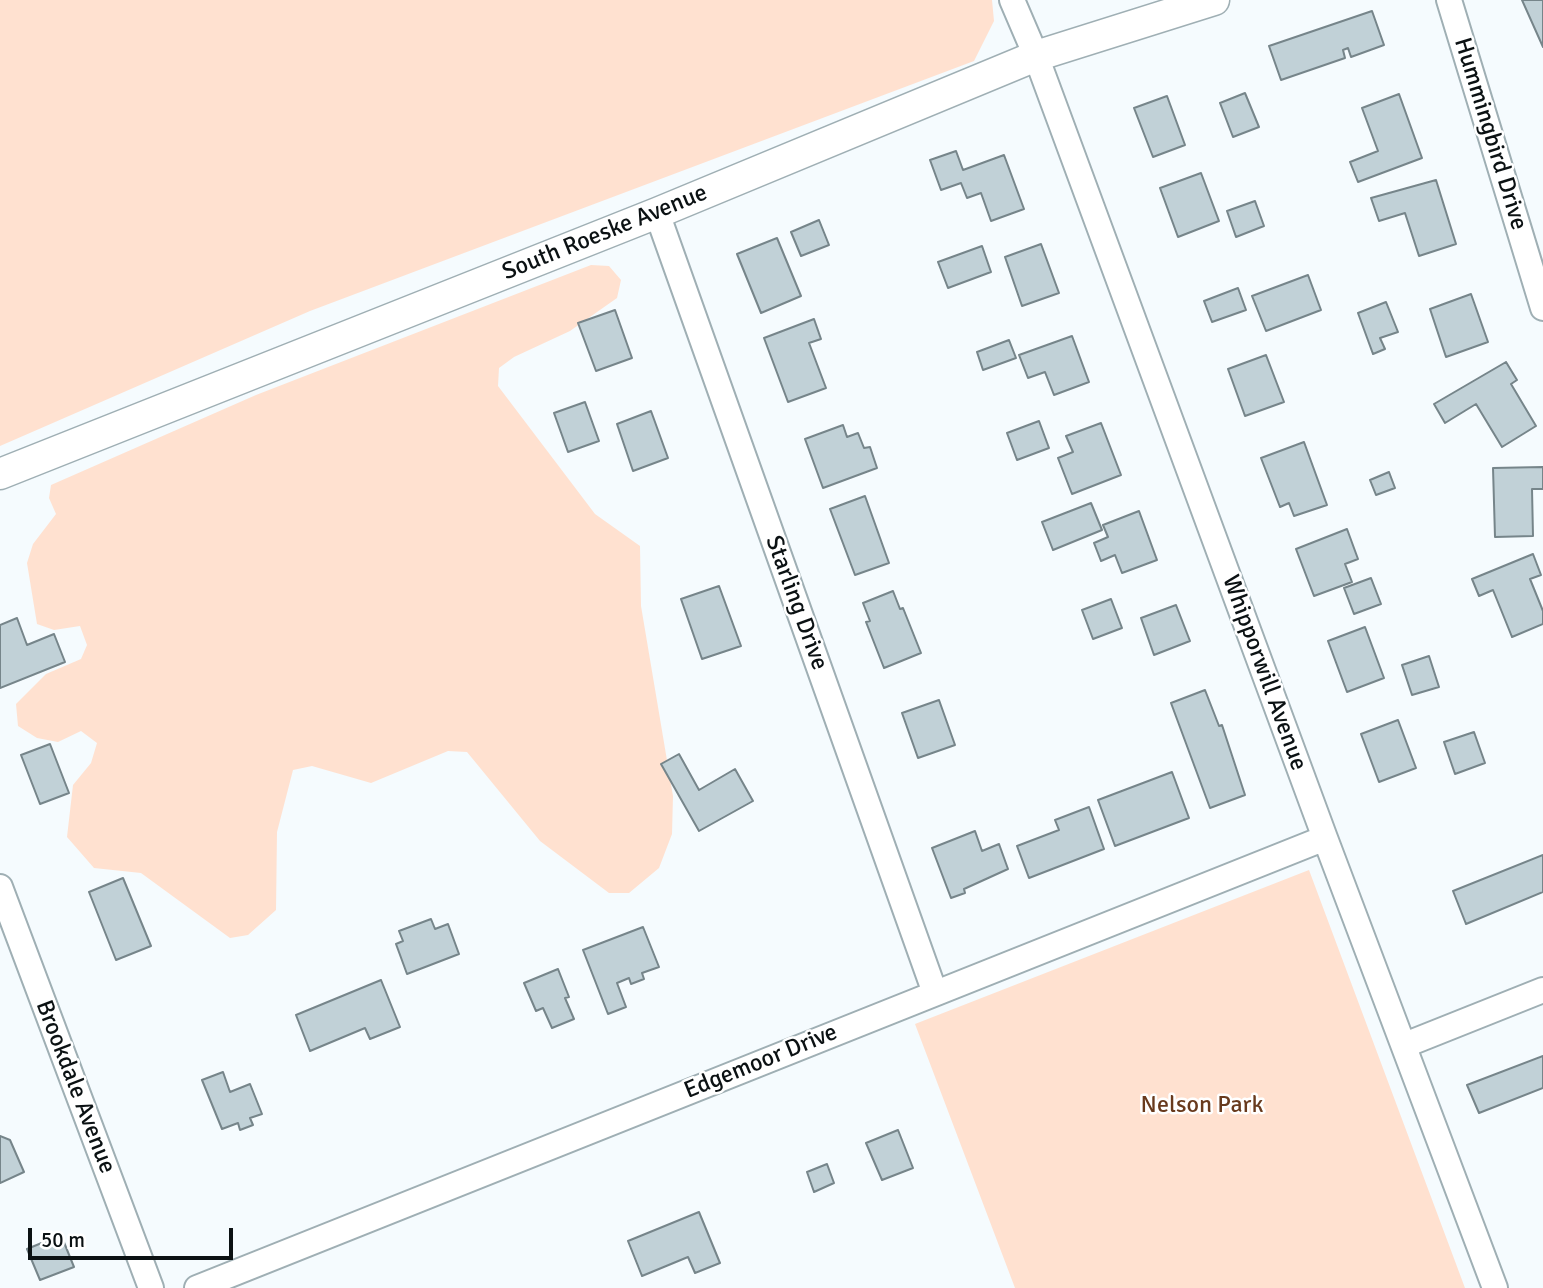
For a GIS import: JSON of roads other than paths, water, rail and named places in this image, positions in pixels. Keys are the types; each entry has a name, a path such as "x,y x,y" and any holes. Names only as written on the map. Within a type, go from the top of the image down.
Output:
{"street":[{"name":"Whipporwill Avenue","path":"1012,0 1036,57 1495,1288"},
{"name":"South Roeske Avenue","path":"0,474 657,213 1036,57 1214,0"},
{"name":"Hummingbird Drive","path":"1449,0 1543,308"},
{"name":"Starling Drive","path":"657,213 935,993"},
{"name":"Edgemoor Drive","path":"197,1288 1325,838"},
{"name":"Brookdale Avenue","path":"0,887 151,1288"},
{"path":"1405,1045 1543,990"}],"park label":[{"name":"Nelson Park","path":"1202,1106"}]}
